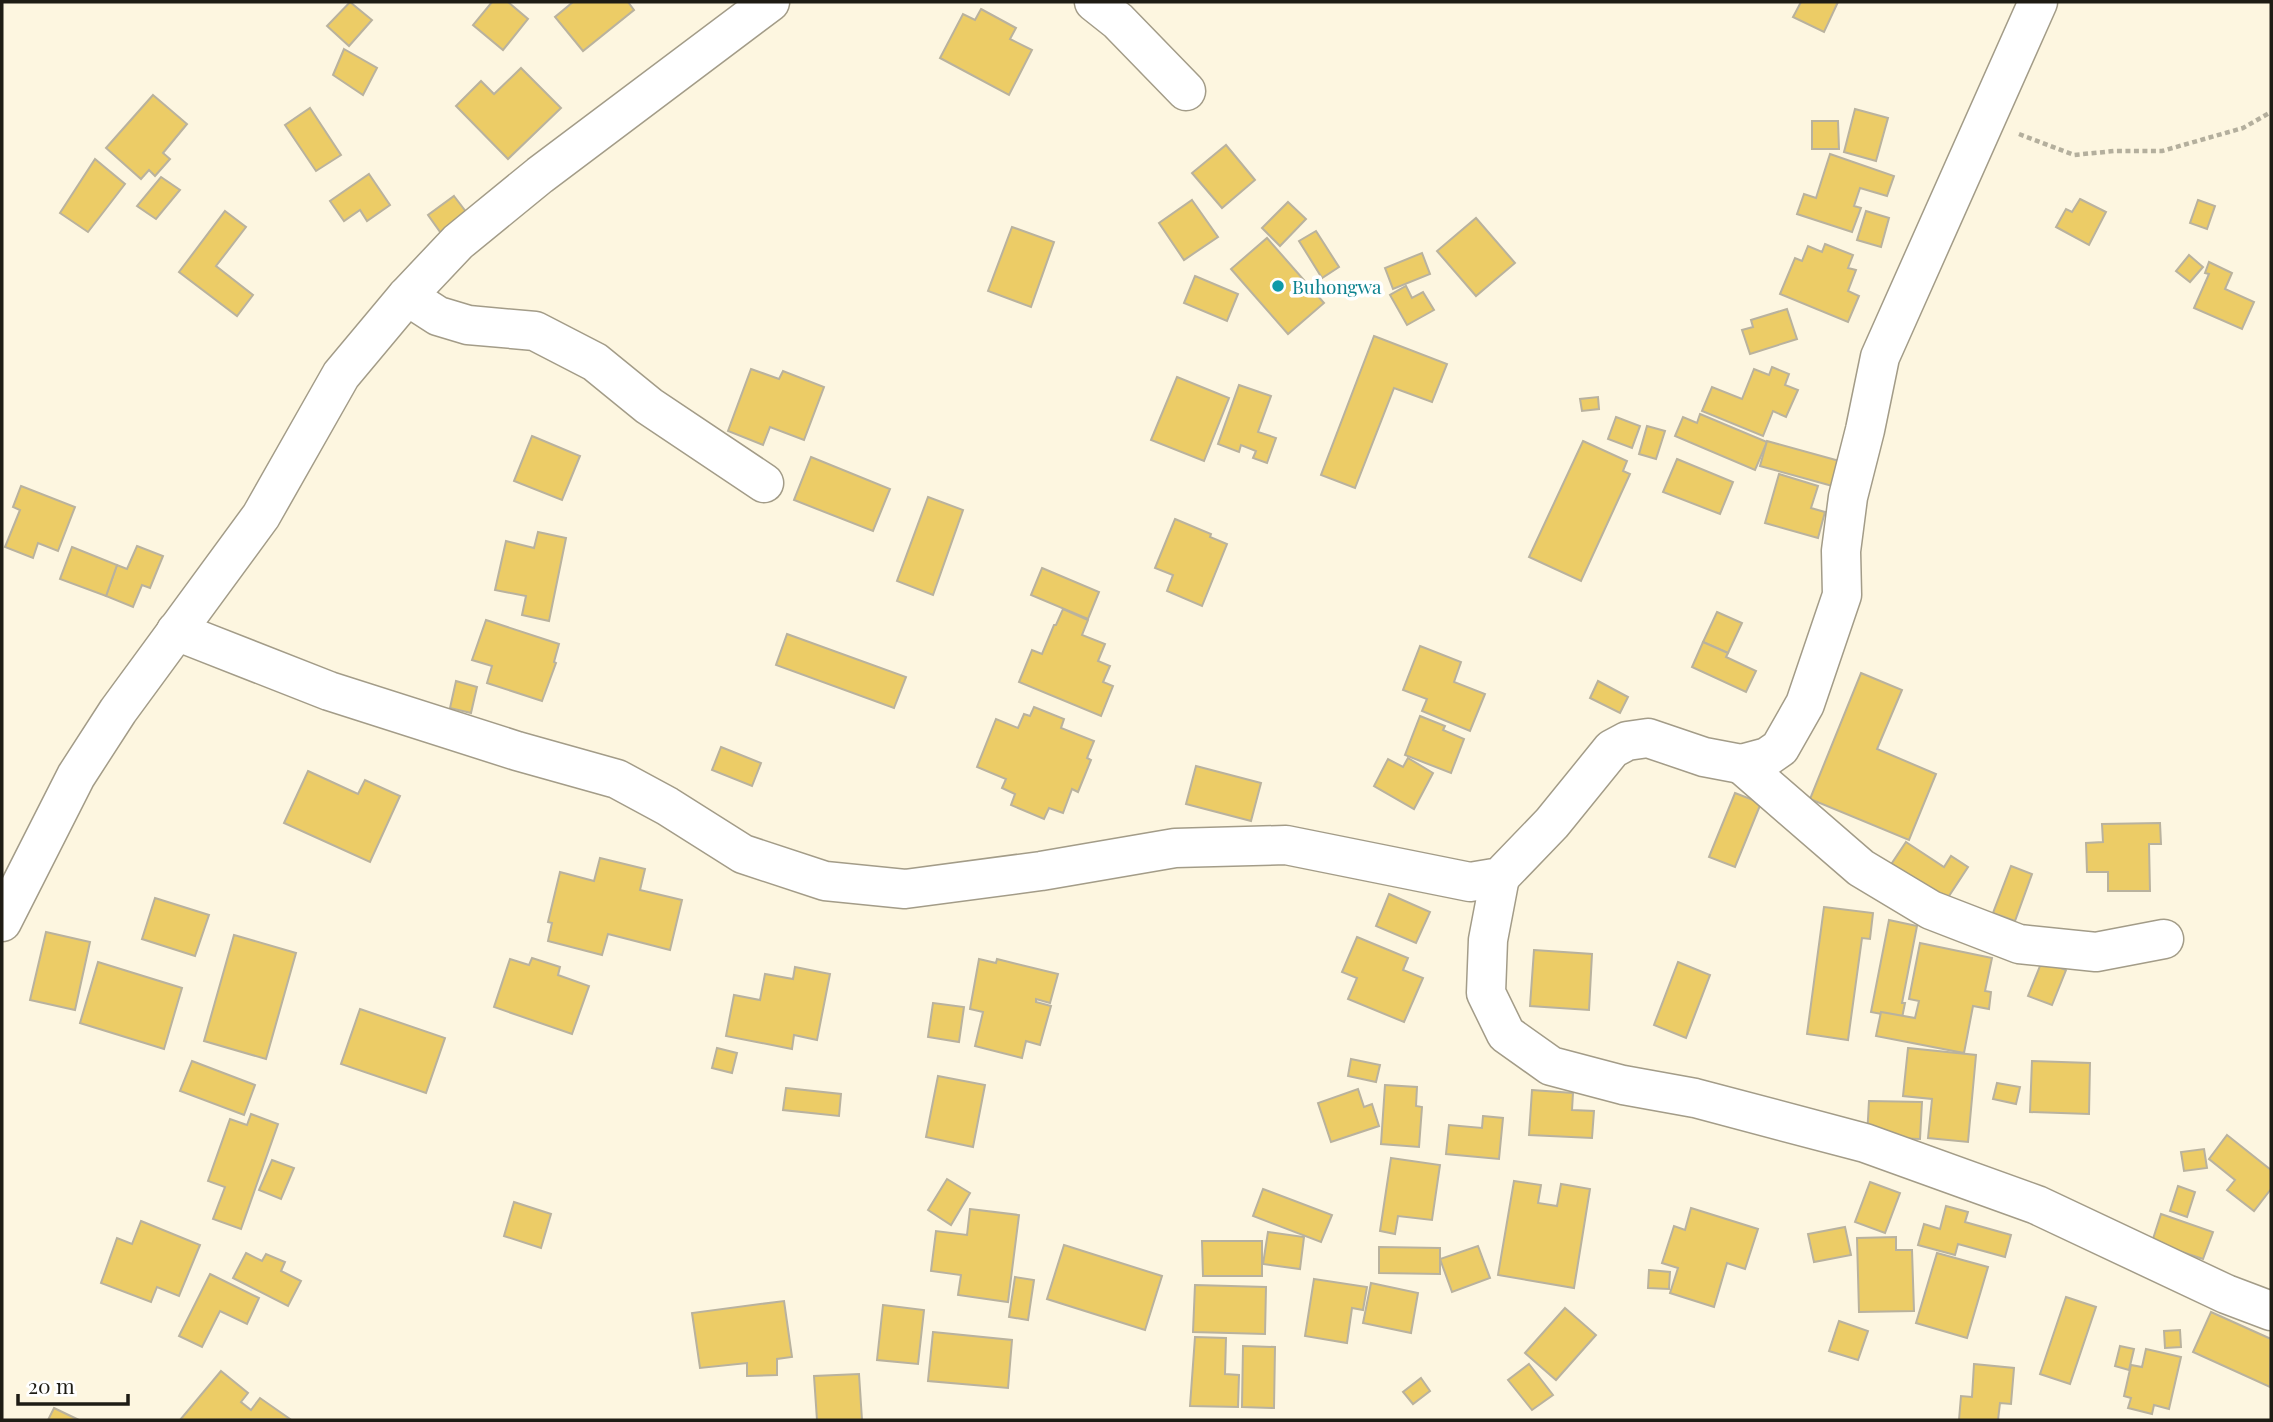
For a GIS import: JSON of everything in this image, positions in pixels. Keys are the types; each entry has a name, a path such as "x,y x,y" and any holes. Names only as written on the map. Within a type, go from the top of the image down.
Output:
{"street":[{"path":"2,922 15,860 76,776 118,711 261,516 341,375 407,296 458,242 540,175 770,2"},
{"path":"1094,2 1118,21 1186,91"},
{"path":"2038,2 1880,358 1866,430 1848,497 1841,551 1842,595 1805,704 1780,748 1767,757 1741,764 1704,757 1648,738 1627,741 1612,749 1552,823 1500,877 1488,940 1486,993 1506,1034 1551,1066 1623,1086 1695,1098 1865,1143 2037,1205 2226,1294 2271,1311"},
{"path":"407,296 438,316 468,325 535,331 596,362 649,406 764,483"},
{"path":"176,631 329,691 517,751 617,779 667,806 743,854 825,881 905,889 1041,871 1175,848 1286,845 1470,882 1500,877"},
{"path":"1741,764 1861,868 1931,911 2020,944 2096,952 2164,939"}],"path":[{"path":"1986,120 2074,155 2114,151 2162,151 2243,128 2271,112"}],"building":[{"path":"350,2 372,20 349,46 327,26"},
{"path":"492,2 508,2 528,19 503,50 473,25"},
{"path":"573,2 628,2 634,10 583,51 555,17"},
{"path":"1801,2 1838,2 1824,32 1793,17"},
{"path":"981,9 1016,28 1010,39 1032,50 1009,95 940,58 963,14 975,20"},
{"path":"344,49 377,68 363,95 333,75"},
{"path":"521,68 561,108 508,159 456,106 481,81 494,94"},
{"path":"153,95 187,124 163,153 170,159 155,176 149,170 141,179 106,148"},
{"path":"310,108 341,155 316,171 285,125"},
{"path":"1855,109 1888,118 1876,161 1844,152"},
{"path":"1812,121 1838,121 1839,149 1812,149"},
{"path":"1226,145 1255,180 1222,208 1192,173"},
{"path":"1830,154 1894,176 1887,196 1860,188 1854,206 1861,208 1852,232 1797,214 1804,194 1816,198"},
{"path":"95,159 125,184 88,232 60,213"},
{"path":"369,174 390,205 367,221 360,210 344,221 330,201"},
{"path":"161,177 180,190 156,219 137,206"},
{"path":"454,196 470,217 443,236 428,215"},
{"path":"2080,199 2106,212 2089,245 2056,227 2066,209 2072,212"},
{"path":"1192,200 1218,237 1184,260 1159,223"},
{"path":"2198,200 2215,206 2207,229 2190,223"},
{"path":"1288,202 1306,219 1280,246 1262,228"},
{"path":"225,211 246,227 216,266 253,295 237,316 179,272"},
{"path":"1866,211 1889,218 1881,247 1857,240"},
{"path":"1476,218 1515,263 1476,296 1437,251"},
{"path":"1012,227 1054,242 1031,307 988,291"},
{"path":"1316,231 1339,267 1322,278 1299,241"},
{"name":"Buhongwa","path":"1267,238 1324,303 1288,334 1231,269"},
{"path":"1825,244 1853,255 1848,268 1856,270 1848,291 1859,296 1848,322 1780,294 1795,258 1802,261 1808,246 1822,252"},
{"path":"1422,253 1430,274 1393,289 1385,268"},
{"path":"2189,255 2203,267 2190,282 2176,271"},
{"path":"2209,262 2232,273 2225,289 2254,302 2242,329 2194,308 2209,274 2205,273"},
{"path":"1195,276 1238,294 1227,321 1184,303"},
{"path":"1406,286 1412,298 1423,292 1434,310 1407,325 1390,295"},
{"path":"1787,309 1797,339 1750,354 1742,330 1753,327 1751,320"},
{"path":"1374,336 1447,364 1432,402 1394,388 1355,488 1321,475"},
{"path":"1772,367 1789,374 1785,385 1798,390 1786,417 1773,411 1763,436 1702,411 1712,387 1742,399 1754,369 1769,375"},
{"path":"751,369 779,379 783,371 824,387 804,440 770,427 763,445 728,431"},
{"path":"1177,377 1229,398 1204,461 1151,440"},
{"path":"1239,385 1271,396 1258,432 1276,438 1267,463 1253,458 1256,451 1241,445 1239,452 1218,444"},
{"path":"1598,397 1599,409 1582,411 1580,399"},
{"path":"1700,414 1767,442 1755,470 1675,436 1683,417 1697,423"},
{"path":"1616,417 1640,426 1632,448 1608,439"},
{"path":"1647,426 1665,431 1656,459 1639,454"},
{"path":"532,436 580,456 562,500 514,481"},
{"path":"1583,441 1627,461 1623,471 1630,474 1581,581 1529,557"},
{"path":"1767,441 1843,462 1836,487 1760,466"},
{"path":"811,457 890,489 873,531 794,500"},
{"path":"1677,459 1733,482 1720,514 1663,492"},
{"path":"1779,474 1818,486 1811,508 1825,512 1818,538 1765,523"},
{"path":"21,486 75,507 58,551 38,543 33,558 5,547 20,510 13,507"},
{"path":"928,497 963,510 933,595 897,581"},
{"path":"1175,519 1227,544 1202,606 1167,591 1173,575 1155,568"},
{"path":"538,532 566,538 549,621 522,615 526,596 495,590 506,541 534,548"},
{"path":"137,546 163,556 150,588 142,585 133,607 106,596 117,565 127,569"},
{"path":"72,547 117,565 106,596 60,579"},
{"path":"1042,568 1099,592 1088,619 1031,595"},
{"path":"1063,609 1088,620 1082,635 1105,644 1098,661 1110,666 1103,682 1113,686 1101,716 1019,682 1032,650 1042,654"},
{"path":"1717,612 1742,623 1728,653 1703,642"},
{"path":"486,620 559,644 554,662 556,663 542,701 487,683 492,666 472,660"},
{"path":"787,634 906,677 894,708 776,665"},
{"path":"1703,642 1728,653 1726,657 1756,671 1746,692 1692,667"},
{"path":"1420,646 1461,662 1454,682 1485,694 1470,731 1422,711 1427,699 1403,690"},
{"path":"1861,673 1902,690 1877,749 1936,774 1909,840 1810,799"},
{"path":"456,681 477,687 471,713 450,708"},
{"path":"1598,681 1628,697 1620,713 1590,698"},
{"path":"1034,707 1064,719 1061,728 1094,741 1087,758 1091,760 1078,792 1072,789 1063,813 1049,808 1044,819 1011,805 1015,794 1002,788 1006,779 977,767 996,719 1018,728 1024,714 1030,716"},
{"path":"1420,716 1445,726 1443,730 1464,739 1451,773 1405,755"},
{"path":"721,747 761,763 752,786 712,770"},
{"path":"1408,758 1433,773 1414,809 1374,786 1388,759 1403,767"},
{"path":"1196,766 1261,783 1251,821 1186,804"},
{"path":"308,771 358,794 365,780 400,796 370,862 284,823"},
{"path":"1735,793 1761,803 1735,867 1709,857"},
{"path":"2160,823 2161,844 2149,844 2150,891 2108,891 2108,872 2087,872 2086,843 2103,842 2102,824"},
{"path":"1906,842 1944,867 1951,856 1968,867 1945,902 1890,866"},
{"path":"600,858 645,869 640,890 682,900 670,950 608,934 602,955 548,941 552,923 548,922 560,872 594,881"},
{"path":"2011,866 2032,874 2015,921 1993,913"},
{"path":"1389,894 1430,912 1416,943 1376,926"},
{"path":"155,898 209,915 195,956 142,939"},
{"path":"1824,907 1873,913 1870,939 1862,938 1848,1040 1807,1034"},
{"path":"1889,920 1917,926 1902,1003 1905,1003 1902,1018 1871,1012"},
{"path":"46,932 90,942 75,1010 30,1000"},
{"path":"234,935 296,953 266,1059 204,1041"},
{"path":"1357,937 1408,958 1403,970 1423,978 1404,1022 1348,999 1357,978 1342,972"},
{"path":"1920,943 1992,958 1985,991 1991,992 1989,1009 1973,1006 1964,1053 1876,1036 1881,1012 1915,1018 1919,1001 1909,999"},
{"path":"1534,950 1592,954 1589,1010 1530,1006"},
{"path":"532,958 560,967 558,975 589,986 572,1034 494,1007 510,959 529,965"},
{"path":"979,959 996,963 997,959 1058,974 1050,1003 1036,999 1036,1002 1051,1006 1040,1045 1026,1041 1022,1058 975,1046 983,1012 970,1009"},
{"path":"2042,961 2066,970 2052,1005 2028,996"},
{"path":"98,962 182,988 164,1049 80,1023"},
{"path":"1678,962 1710,975 1686,1038 1654,1025"},
{"path":"795,967 830,974 817,1040 794,1035 792,1049 726,1036 734,995 760,1000 765,974 793,979"},
{"path":"933,1003 964,1007 959,1042 928,1037"},
{"path":"360,1009 445,1038 426,1093 341,1064"},
{"path":"717,1048 737,1053 732,1073 712,1068"},
{"path":"1908,1048 1976,1055 1968,1142 1928,1138 1932,1099 1903,1096"},
{"path":"1351,1059 1380,1065 1376,1082 1348,1076"},
{"path":"192,1061 255,1085 244,1115 180,1091"},
{"path":"2032,1061 2090,1063 2089,1114 2030,1112"},
{"path":"938,1076 985,1085 973,1147 926,1137"},
{"path":"1997,1083 2020,1087 2016,1104 1993,1099"},
{"path":"1385,1085 1417,1087 1416,1106 1422,1107 1419,1147 1381,1144"},
{"path":"786,1088 841,1094 839,1116 783,1110"},
{"path":"1358,1089 1364,1107 1372,1104 1379,1126 1331,1142 1318,1103"},
{"path":"1532,1090 1573,1093 1572,1110 1594,1111 1592,1138 1529,1135"},
{"path":"1869,1101 1922,1102 1920,1139 1867,1137"},
{"path":"251,1114 278,1124 241,1229 213,1219 225,1187 208,1181 230,1119 247,1125"},
{"path":"1483,1116 1503,1118 1499,1159 1446,1154 1449,1125 1482,1128"},
{"path":"2227,1135 2271,1170 2271,1189 2254,1211 2227,1190 2235,1180 2209,1159"},
{"path":"2204,1149 2207,1168 2184,1171 2181,1152"},
{"path":"1391,1158 1440,1165 1432,1220 1398,1216 1395,1234 1380,1231"},
{"path":"272,1160 294,1168 281,1199 259,1190"},
{"path":"947,1179 970,1193 951,1225 928,1210"},
{"path":"1514,1181 1541,1185 1538,1203 1557,1206 1561,1184 1590,1189 1574,1288 1498,1275"},
{"path":"1870,1182 1900,1193 1885,1233 1855,1222"},
{"path":"2178,1186 2195,1192 2187,1217 2170,1211"},
{"path":"1263,1189 1332,1215 1321,1242 1253,1216"},
{"path":"514,1202 551,1214 541,1248 504,1236"},
{"path":"1946,1206 1968,1212 1965,1222 2011,1235 2005,1257 1958,1244 1955,1255 1918,1245 1924,1224 1940,1229"},
{"path":"1691,1208 1758,1229 1745,1269 1727,1263 1714,1307 1670,1293 1678,1268 1662,1263 1674,1226 1685,1230"},
{"path":"970,1209 1019,1215 1008,1302 958,1295 961,1275 931,1271 936,1231 967,1235"},
{"path":"2161,1214 2213,1232 2203,1259 2152,1242"},
{"path":"141,1221 200,1245 179,1296 157,1287 151,1302 101,1283 117,1238 132,1244"},
{"path":"1845,1227 1851,1255 1814,1262 1808,1234"},
{"path":"1268,1232 1304,1237 1300,1269 1263,1264"},
{"path":"1896,1237 1896,1250 1912,1250 1914,1311 1859,1312 1857,1238"},
{"path":"1202,1241 1262,1241 1262,1276 1203,1276"},
{"path":"1064,1245 1162,1276 1145,1330 1047,1299"},
{"path":"1478,1246 1490,1278 1452,1292 1440,1259"},
{"path":"1379,1247 1440,1248 1440,1274 1379,1273"},
{"path":"246,1253 262,1261 266,1254 285,1262 281,1271 301,1281 288,1306 233,1278"},
{"path":"1937,1253 1988,1267 1967,1338 1916,1323"},
{"path":"1649,1270 1670,1272 1669,1289 1648,1288"},
{"path":"210,1274 259,1298 247,1324 220,1311 202,1347 179,1336"},
{"path":"1015,1277 1034,1280 1028,1320 1009,1317"},
{"path":"1314,1279 1367,1287 1363,1310 1352,1308 1347,1343 1305,1336"},
{"path":"1371,1283 1418,1293 1411,1333 1363,1323"},
{"path":"1195,1285 1266,1287 1265,1334 1193,1332"},
{"path":"2066,1297 2096,1307 2070,1384 2040,1374"},
{"path":"784,1301 792,1357 777,1359 777,1375 747,1376 747,1363 700,1368 692,1313"},
{"path":"883,1305 924,1310 918,1364 877,1360"},
{"path":"1565,1308 1596,1335 1556,1380 1525,1353"},
{"path":"2211,1312 2271,1339 2270,1387 2193,1352"},
{"path":"1839,1321 1868,1331 1858,1360 1829,1351"},
{"path":"2180,1330 2181,1347 2165,1348 2164,1331"},
{"path":"933,1332 1012,1340 1008,1388 928,1381"},
{"path":"1195,1337 1226,1338 1225,1374 1239,1375 1238,1407 1190,1406"},
{"path":"1243,1346 1275,1347 1274,1408 1242,1407"},
{"path":"2120,1346 2134,1349 2129,1370 2115,1366"},
{"path":"2146,1349 2181,1357 2169,1409 2154,1405 2152,1414 2128,1408 2131,1398 2124,1396 2131,1365 2142,1367"},
{"path":"1529,1364 1553,1395 1532,1410 1508,1380"},
{"path":"1974,1364 2014,1368 2011,1404 2000,1403 1998,1420 1959,1420 1961,1396 1972,1397"},
{"path":"221,1371 248,1393 241,1402 251,1410 260,1398 290,1419 180,1420"},
{"path":"859,1374 862,1420 817,1420 814,1376"},
{"path":"1421,1378 1430,1391 1413,1404 1403,1392"},
{"path":"54,1408 79,1420 48,1420"}],"place":[{"name":"Buhongwa","path":"1278,286"}]}
